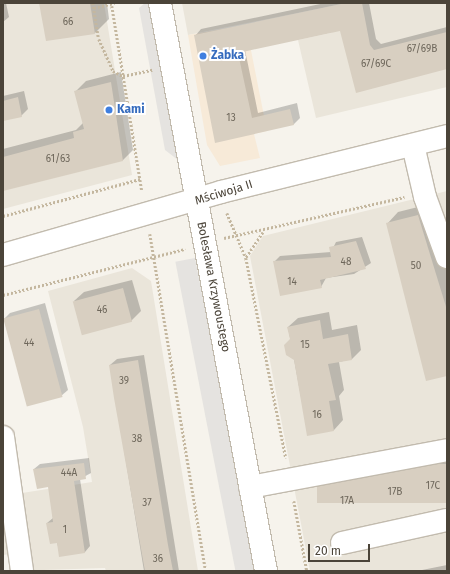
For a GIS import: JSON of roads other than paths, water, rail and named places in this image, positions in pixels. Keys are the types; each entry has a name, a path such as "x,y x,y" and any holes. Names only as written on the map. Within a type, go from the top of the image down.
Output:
{"street":[{"name":"Bolesława Krzywoustego","path":"160,3 266,571"},
{"name":"Mściwoja II","path":"3,255 197,202 221,192 447,136"},
{"path":"413,145 424,192 447,257"},
{"path":"3,437 22,571"},
{"path":"250,487 290,478 447,450"},
{"path":"342,543 447,520"}],"place":[{"name":"Żabka","path":"203,56"},
{"name":"Kami","path":"109,110"}]}
